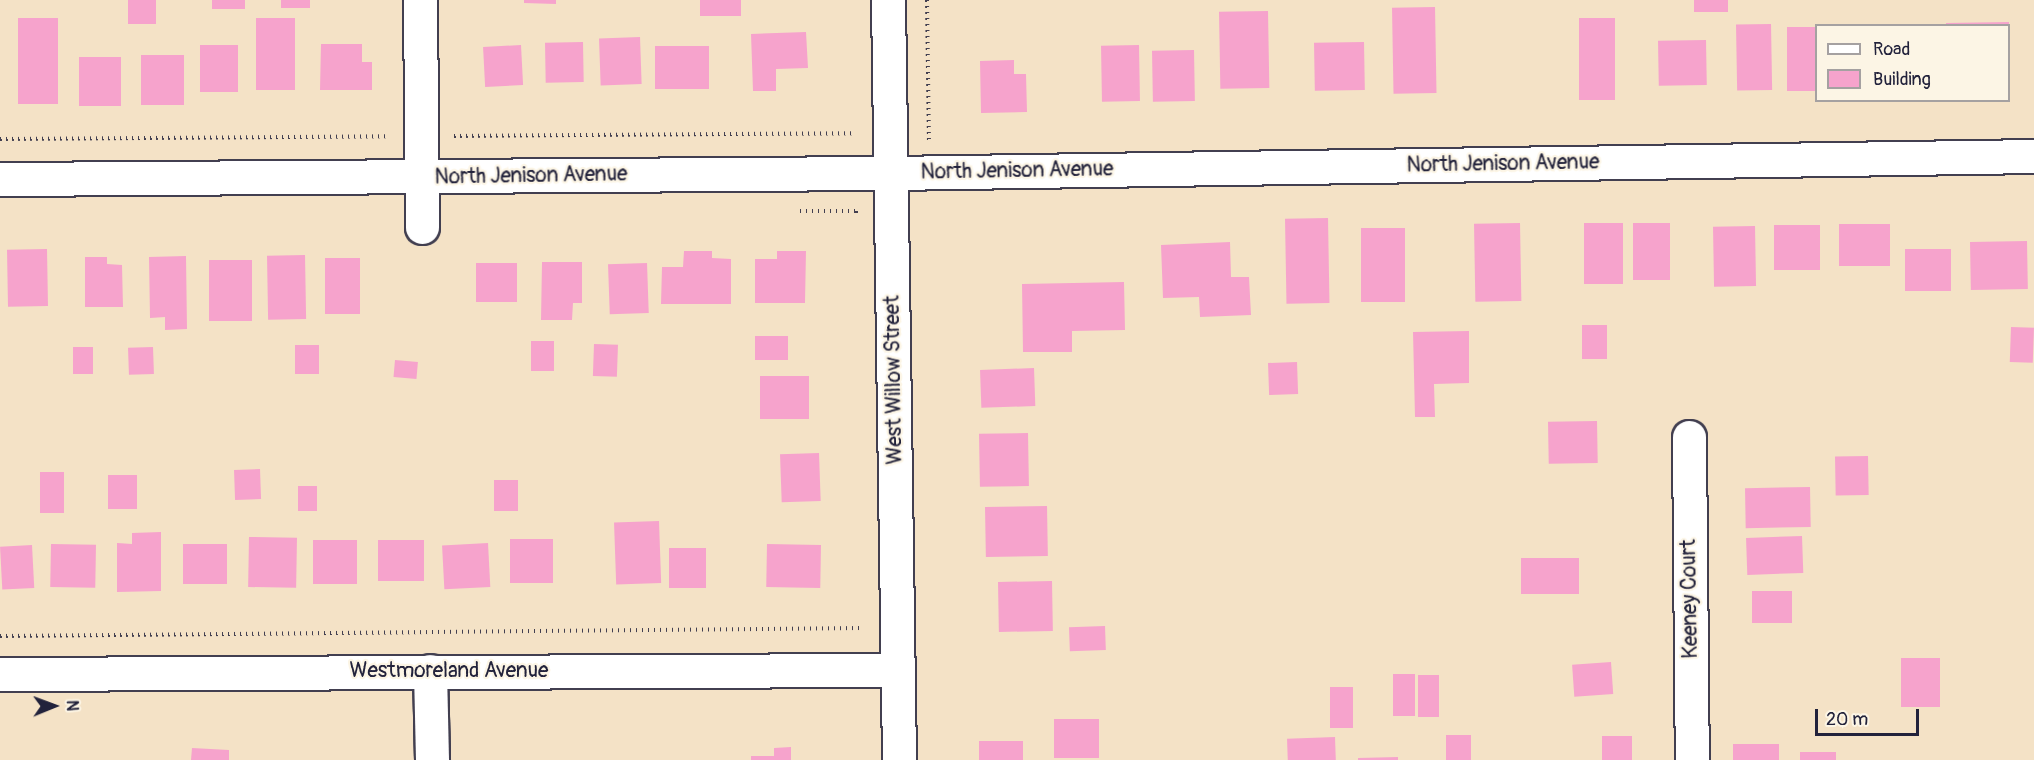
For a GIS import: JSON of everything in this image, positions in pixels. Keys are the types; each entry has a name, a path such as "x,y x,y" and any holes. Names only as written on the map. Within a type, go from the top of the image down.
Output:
{"street":[{"path":"420,0 422,228"},
{"name":"West Willow Street","path":"888,0 899,760"},
{"name":"North Jenison Avenue","path":"0,179 891,173 2034,156"},
{"name":"Keeney Court","path":"1689,437 1692,760"},
{"name":"Westmoreland Avenue","path":"0,674 898,670"},
{"path":"430,671 432,760"}],"path":[{"path":"927,0 929,143"},
{"path":"0,636 862,628"}],"building":[{"path":"128,0 156,0 156,24 128,24"},
{"path":"212,0 245,0 245,9 212,9"},
{"path":"281,0 310,0 310,8 281,8"},
{"path":"524,0 556,0 556,4 524,3"},
{"path":"700,0 741,0 741,16 700,16"},
{"path":"1694,0 1728,0 1728,12 1694,12"},
{"path":"1435,7 1437,93 1394,94 1392,8"},
{"path":"1268,11 1269,88 1220,89 1219,12"},
{"path":"18,18 58,18 58,104 18,104"},
{"path":"256,18 295,18 295,90 256,90"},
{"path":"1579,18 1615,18 1615,100 1579,100"},
{"path":"2009,22 2009,24 1946,24"},
{"path":"1771,24 1772,90 1737,91 1736,25"},
{"path":"1787,27 1815,27 1815,91 1787,91"},
{"path":"806,32 808,68 776,69 776,91 753,91 751,34"},
{"path":"640,37 642,84 601,85 599,38"},
{"path":"1706,40 1707,85 1659,86 1658,41"},
{"path":"583,42 584,82 546,83 545,43"},
{"path":"1364,42 1365,90 1315,91 1314,43"},
{"path":"321,44 362,44 362,62 372,62 372,90 320,90"},
{"path":"200,45 238,45 238,92 200,92"},
{"path":"521,45 523,85 485,87 483,47"},
{"path":"1139,45 1140,101 1102,102 1101,46"},
{"path":"655,46 709,46 709,89 655,89"},
{"path":"1194,50 1195,101 1153,102 1152,51"},
{"path":"141,55 184,55 184,105 141,105"},
{"path":"79,57 121,57 121,106 79,106"},
{"path":"1014,60 1014,74 1026,74 1027,112 981,113 980,61"},
{"path":"1328,218 1329,303 1286,304 1285,219"},
{"path":"1520,223 1521,301 1475,302 1474,224"},
{"path":"1584,223 1623,223 1623,284 1584,284"},
{"path":"1633,223 1670,223 1670,280 1633,280"},
{"path":"1839,224 1890,224 1890,266 1839,266"},
{"path":"1774,225 1820,225 1820,270 1774,270"},
{"path":"1755,226 1756,286 1714,287 1713,227"},
{"path":"1361,228 1405,228 1405,302 1361,302"},
{"path":"2027,241 2028,289 1971,290 1970,242"},
{"path":"1230,242 1231,277 1249,277 1251,315 1200,317 1199,297 1163,298 1161,245"},
{"path":"47,249 48,306 8,307 7,250"},
{"path":"1905,249 1951,249 1951,291 1905,291"},
{"path":"684,251 712,251 712,258 731,259 731,304 661,304 662,267 683,267"},
{"path":"777,251 806,251 805,303 755,303 755,259 777,259"},
{"path":"305,255 306,319 268,320 267,256"},
{"path":"186,256 187,329 165,330 165,317 150,318 149,257"},
{"path":"85,257 107,257 107,264 122,265 123,307 85,307"},
{"path":"325,258 360,258 360,314 325,314"},
{"path":"209,260 252,260 252,321 209,321"},
{"path":"542,262 582,262 582,303 573,303 572,320 541,320"},
{"path":"476,263 517,263 517,302 476,302"},
{"path":"647,263 649,313 610,314 608,264"},
{"path":"1124,282 1125,330 1072,331 1072,352 1023,352 1022,284"},
{"path":"1582,325 1607,325 1607,359 1582,359"},
{"path":"2011,327 2034,328 2033,363 2010,362"},
{"path":"1469,331 1469,383 1434,384 1435,417 1415,417 1413,332"},
{"path":"755,336 788,336 788,360 755,360"},
{"path":"531,341 554,341 554,371 531,371"},
{"path":"594,344 618,345 617,377 593,376"},
{"path":"295,345 319,345 319,374 295,374"},
{"path":"73,347 93,347 93,374 73,374"},
{"path":"153,347 154,374 129,375 128,348"},
{"path":"395,360 418,362 416,379 394,377"},
{"path":"1297,362 1298,394 1269,395 1268,363"},
{"path":"1034,368 1035,406 981,408 980,370"},
{"path":"760,376 809,376 809,419 760,419"},
{"path":"1597,421 1598,463 1549,464 1548,422"},
{"path":"1028,433 1029,486 980,487 979,434"},
{"path":"819,453 821,501 782,502 780,454"},
{"path":"1868,456 1869,495 1836,496 1835,457"},
{"path":"260,469 261,499 235,500 234,470"},
{"path":"40,472 64,472 64,513 40,513"},
{"path":"108,475 137,475 137,509 108,509"},
{"path":"494,480 518,480 518,511 494,511"},
{"path":"298,486 317,486 317,511 298,511"},
{"path":"1810,487 1811,527 1746,528 1745,488"},
{"path":"1047,506 1048,556 986,557 985,507"},
{"path":"659,521 661,583 616,585 614,523"},
{"path":"161,532 161,591 117,592 117,543 132,544 132,533"},
{"path":"1802,536 1803,573 1747,575 1746,538"},
{"path":"249,537 297,538 296,588 248,587"},
{"path":"510,539 553,539 553,583 510,583"},
{"path":"313,540 357,540 357,584 313,584"},
{"path":"378,540 424,540 424,581 378,581"},
{"path":"488,543 490,587 444,589 442,545"},
{"path":"51,544 96,545 95,588 50,587"},
{"path":"183,544 227,544 227,584 183,584"},
{"path":"767,544 821,545 820,588 766,587"},
{"path":"32,545 34,588 2,590 0,547"},
{"path":"669,548 706,548 706,588 669,588"},
{"path":"1521,558 1579,558 1579,594 1521,594"},
{"path":"1052,581 1053,631 999,632 998,582"},
{"path":"1752,591 1792,591 1792,623 1752,623"},
{"path":"1105,626 1106,650 1070,651 1069,627"},
{"path":"1901,658 1940,658 1940,707 1901,707"},
{"path":"1611,662 1613,694 1574,697 1572,665"},
{"path":"1393,674 1415,674 1415,716 1393,716"},
{"path":"1418,675 1439,675 1439,717 1418,717"},
{"path":"1330,687 1353,687 1353,728 1330,728"},
{"path":"1054,719 1099,719 1099,758 1054,758"},
{"path":"1446,735 1471,735 1471,760 1446,760"},
{"path":"1602,736 1632,736 1632,760 1602,760"},
{"path":"1335,737 1336,760 1288,760 1287,739"},
{"path":"979,741 1023,741 1023,760 979,760"},
{"path":"1733,744 1779,744 1779,760 1733,760"},
{"path":"791,747 791,760 751,760 751,756 774,756 774,748"},
{"path":"192,748 229,750 229,760 191,760"},
{"path":"1800,752 1836,752 1836,760 1800,760"},
{"path":"1398,757 1398,760 1358,760 1358,758"}]}
